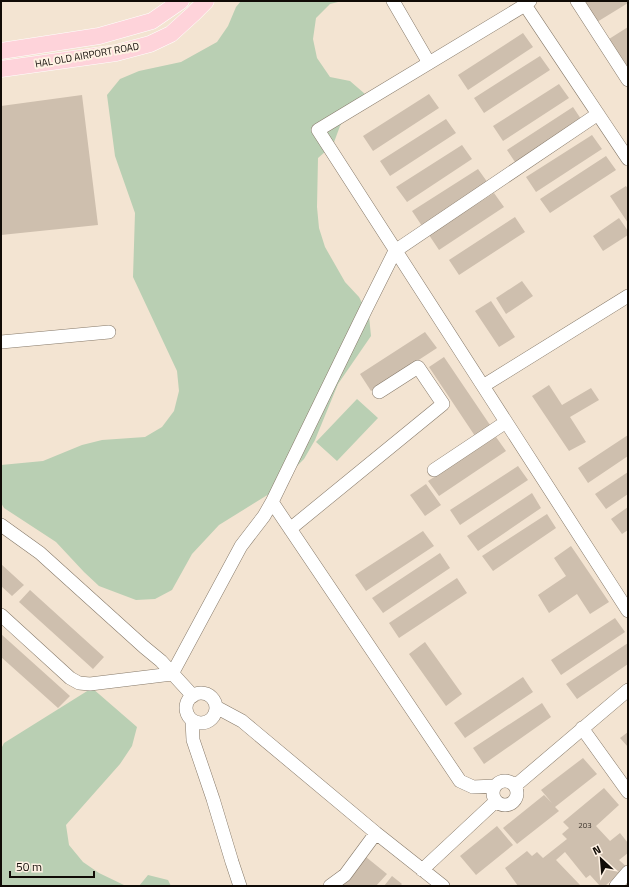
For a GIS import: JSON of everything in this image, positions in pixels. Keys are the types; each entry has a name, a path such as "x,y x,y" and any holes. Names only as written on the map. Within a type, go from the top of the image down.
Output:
{"main road":[{"name":"HAL OLD AIRPORT ROAD","path":"1,52 99,36 152,21 181,1"},
{"name":"HAL OLD AIRPORT ROAD","path":"1,70 116,53 150,44 171,34 206,1"}],"lane":[{"path":"393,1 429,63"},
{"path":"576,1 628,80"},
{"path":"628,159 528,3 318,130 628,611"},
{"path":"172,674 241,546 264,516 272,502 395,251 598,114"},
{"path":"483,386 628,296"},
{"path":"1,342 109,332"},
{"path":"290,529 443,404 418,367 379,392"},
{"path":"434,470 506,422"},
{"path":"272,502 460,781 473,787 494,786 504,781 512,783 515,786 517,794 516,797 510,803 503,804 496,801 493,794 494,786"},
{"path":"1,525 40,553 161,661 193,696"},
{"path":"1,615 70,678 80,683 90,684 172,674"},
{"path":"515,786 628,690"},
{"path":"197,694 207,695 214,702 216,712 214,716 206,723 196,723 192,721 186,713 186,703 193,696 197,694"},
{"path":"216,707 242,721 376,833 443,886"},
{"path":"192,721 193,740 240,886"},
{"path":"582,728 628,792"},
{"path":"422,870 496,801"},
{"path":"330,886 345,875 376,833"},
{"path":"616,886 628,872"}],"green space":[{"path":"241,1 342,1 330,4 316,18 313,39 317,58 330,77 350,81 365,94 351,109 340,126 333,145 318,158 317,207 319,228 325,247 345,282 359,297 369,316 371,336 338,384 315,440 304,459 269,494 219,525 192,554 172,590 155,599 136,600 99,586 56,542 4,508 1,503 1,465 43,461 82,445 102,440 145,437 162,427 174,411 179,391 177,371 133,277 135,213 115,156 107,95 120,79 139,71 181,62 217,42 228,26 236,7"},
{"path":"357,399 378,418 337,461 316,442"},
{"path":"92,688 137,727 132,746 120,764 66,825 69,845 83,862 99,873 126,886 1,886 1,749 4,743"},
{"path":"148,875 168,880 171,886 139,886"}],"building":[{"path":"584,1 628,1 628,3 597,22"},
{"path":"628,27 628,70 609,39"},
{"path":"523,33 533,47 468,90 458,75"},
{"path":"540,56 550,70 484,113 474,98"},
{"path":"559,84 569,98 503,141 493,126"},
{"path":"429,94 439,108 373,151 363,136"},
{"path":"82,95 98,225 1,235 1,106"},
{"path":"573,107 583,122 517,165 507,150"},
{"path":"446,119 456,133 390,176 380,161"},
{"path":"592,135 602,149 536,192 526,177"},
{"path":"462,145 472,159 407,202 396,187"},
{"path":"606,156 616,170 550,213 540,199"},
{"path":"478,169 488,183 422,226 412,211"},
{"path":"626,186 628,189 628,223 610,196"},
{"path":"494,193 504,207 439,250 429,235"},
{"path":"515,217 525,232 459,275 449,260"},
{"path":"619,218 628,231 628,235 603,251 593,236"},
{"path":"522,281 533,296 506,314 496,298"},
{"path":"491,301 515,337 499,347 475,311"},
{"path":"425,332 437,348 371,391 360,374"},
{"path":"444,357 490,425 475,436 429,367"},
{"path":"549,385 562,405 591,388 599,400 570,417 586,442 569,451 532,396"},
{"path":"628,435 628,456 588,483 578,468"},
{"path":"496,437 506,451 439,496 428,481"},
{"path":"518,466 528,480 460,525 450,510"},
{"path":"628,472 628,494 606,509 595,494"},
{"path":"426,484 441,505 425,516 410,495"},
{"path":"532,493 541,508 478,551 467,536"},
{"path":"628,507 628,530 622,534 611,519"},
{"path":"547,514 556,528 493,571 482,556"},
{"path":"423,531 434,546 366,591 355,575"},
{"path":"571,546 609,602 590,614 577,594 549,613 538,595 566,576 554,558"},
{"path":"440,553 450,568 383,613 372,598"},
{"path":"1,564 24,585 12,596 1,586"},
{"path":"457,578 467,593 399,638 389,623"},
{"path":"30,590 104,657 93,669 19,602"},
{"path":"615,618 625,632 561,675 551,660"},
{"path":"1,634 70,696 58,708 1,657"},
{"path":"425,642 462,694 446,706 409,654"},
{"path":"628,643 628,664 577,699 566,684"},
{"path":"523,677 533,692 465,738 454,723"},
{"path":"542,703 551,717 484,764 473,748"},
{"path":"628,732 628,747 620,738"},
{"path":"583,758 597,774 555,807 559,811 517,844 503,828 544,795 552,803 541,790"},
{"path":"604,788 619,805 596,826 610,841 620,833 628,843 628,853 619,860 627,867 605,886 600,886 590,875 586,878 565,852 556,860 581,886 518,886 505,868 527,851 532,856 537,852 543,858 567,839 562,834 569,828 563,822"},
{"path":"497,826 513,845 476,875 460,856"},
{"path":"366,857 387,874 376,886 340,886"},
{"path":"392,876 402,884 400,886 384,886"}]}
